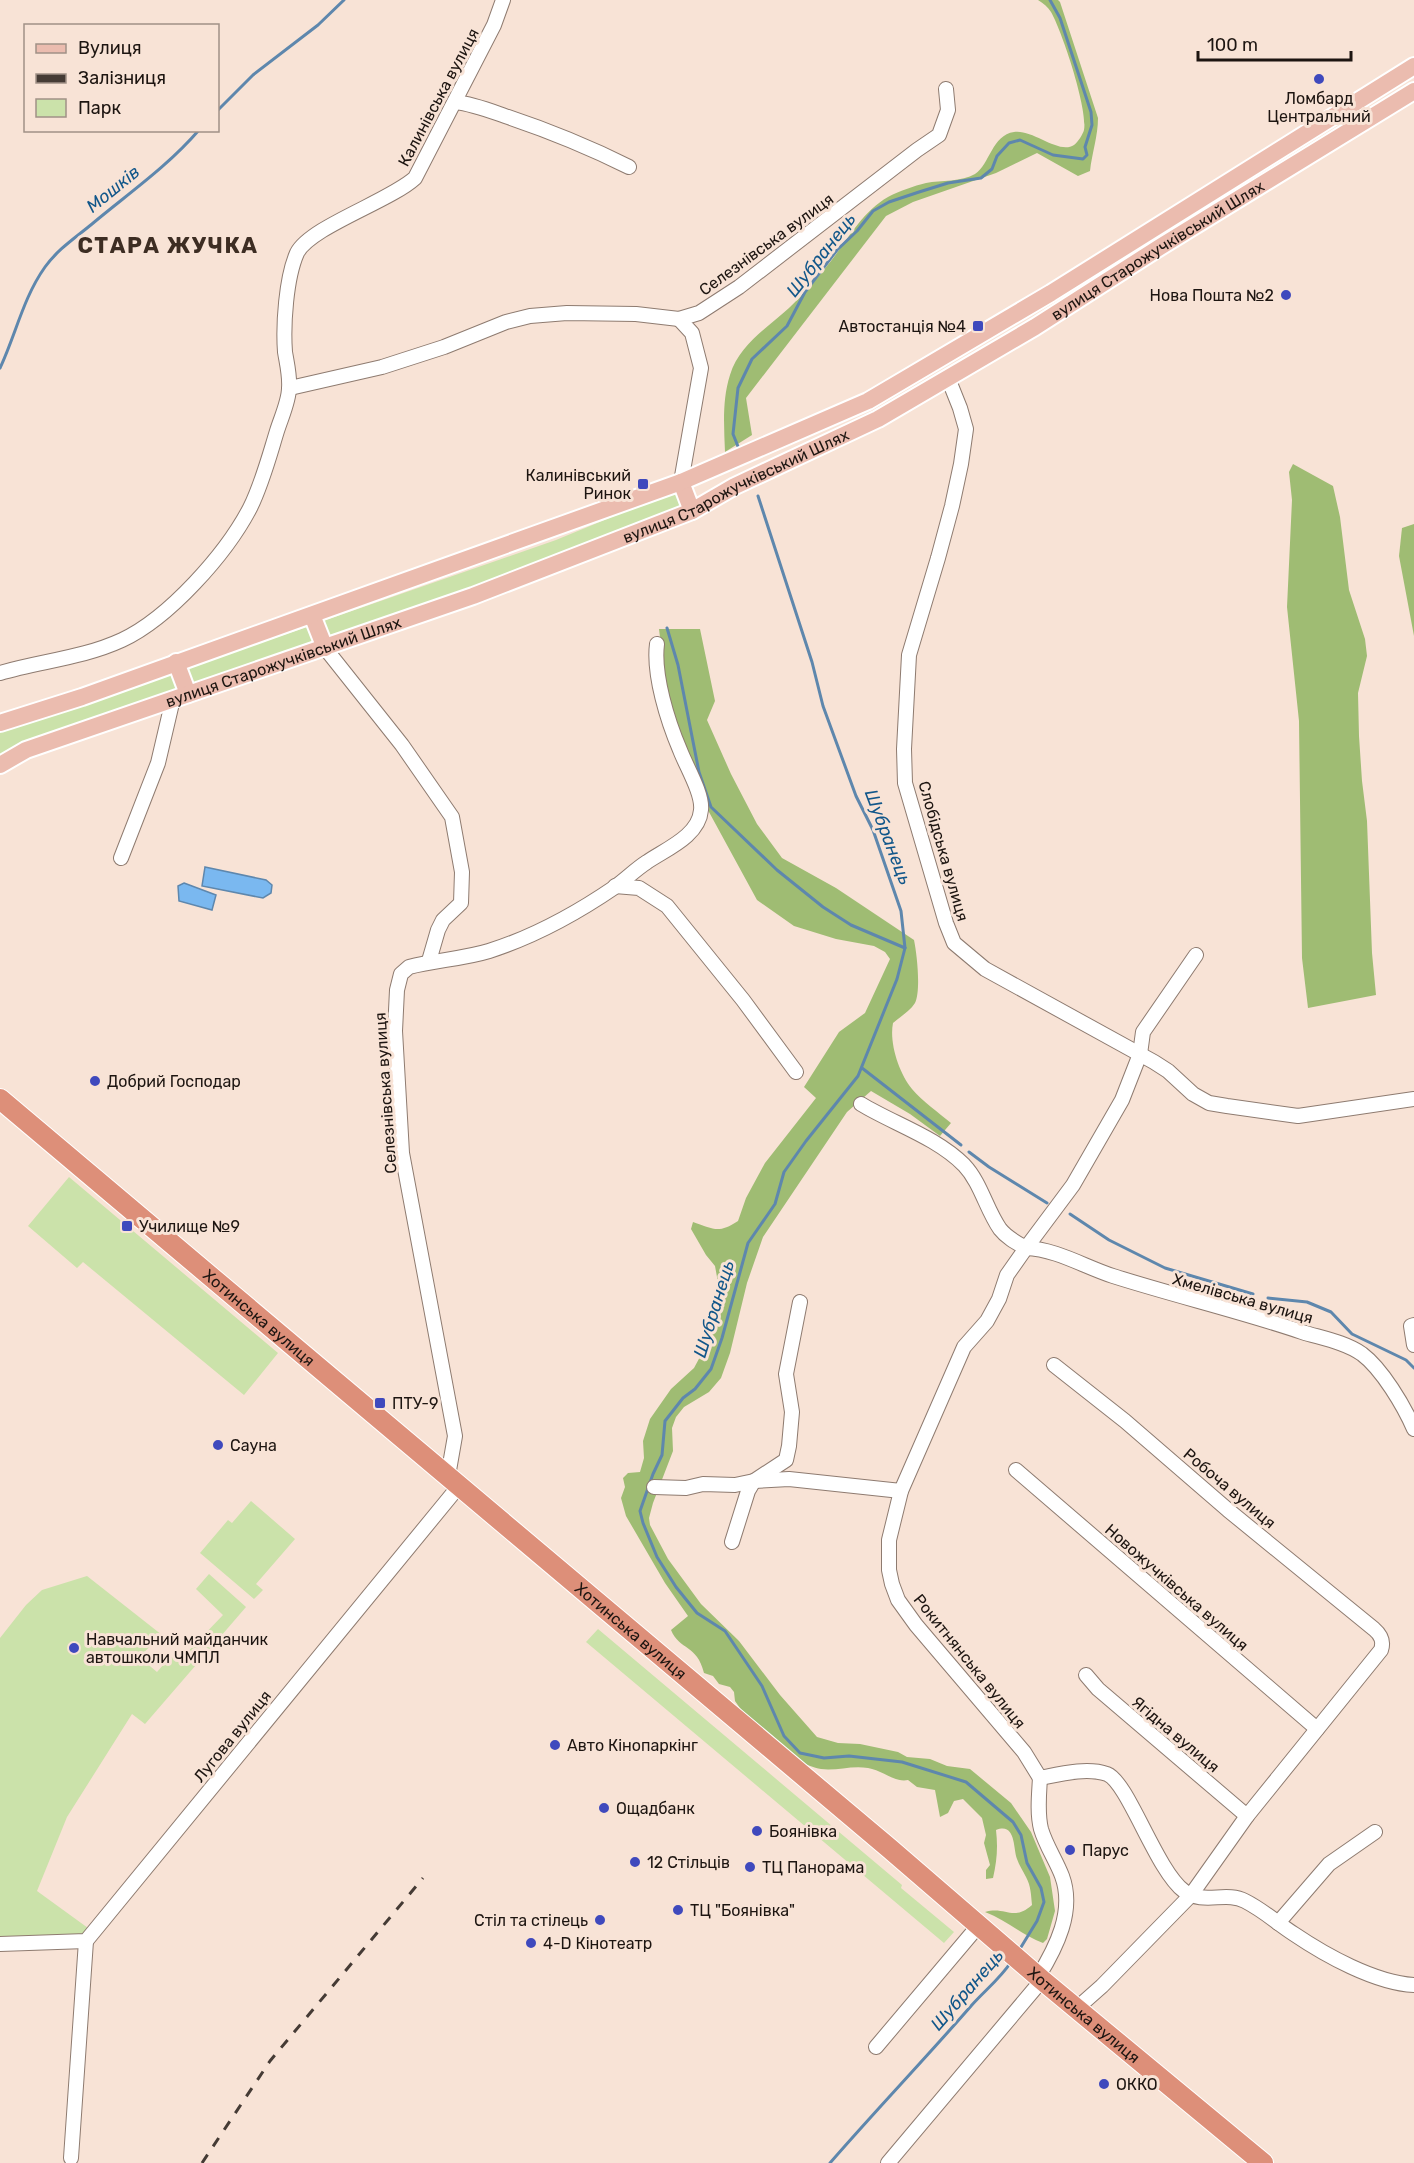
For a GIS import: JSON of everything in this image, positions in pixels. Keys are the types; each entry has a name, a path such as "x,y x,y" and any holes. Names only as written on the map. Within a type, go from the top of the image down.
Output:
{"highway":[{"name":"Хотинська вулиця","path":"0,1099 1076,2009 1263,2163"}],"main road":[{"name":"вулиця Старожучківський Шлях","path":"0,723 82,697 681,482 868,400 1051,293 1414,66"},
{"name":"вулиця Старожучківський Шлях","path":"0,765 26,750 473,596 692,511 735,486 878,419 1035,327 1160,247 1414,91"},
{"path":"868,400 878,419"},
{"path":"681,482 692,511"},
{"path":"312,615 325,648"},
{"path":"176,662 180,697"}],"street":[{"name":"Калинівська вулиця","path":"0,673 81,655 117,642 152,623 185,592 225,548 250,507 268,462 290,388 285,350 287,300 297,254 303,244 318,234 415,178 494,26 503,0"},
{"name":"Селезнівська вулиця","path":"679,319 699,313 739,287 939,135 948,110 946,89"},
{"path":"455,102 468,103 518,121 595,150 629,167"},
{"path":"290,388 382,367 444,347 506,322 530,316 567,313 636,314 679,319 693,333 701,368 681,482"},
{"name":"Слобідська вулиця","path":"948,378 966,429 962,464 939,558 909,655 904,749 905,783 954,943 995,975 1140,1054 1168,1071 1193,1094 1209,1102 1298,1116 1414,1099"},
{"name":"Селезнівська вулиця","path":"454,1481 455,1436 402,1153 395,1032 397,990 401,974 409,967 429,961 487,952 517,941 570,915 684,838 696,824 701,810 691,774 670,722 660,683 657,644"},
{"path":"325,648 402,744 452,817 462,872 461,903 443,920 429,961"},
{"path":"121,858 158,763 180,697"},
{"path":"615,886 639,888 667,906 743,1000 796,1072"},
{"name":"Рокитнянська вулиця","path":"1040,1779 1023,1752 898,1600 889,1570 889,1540 901,1491 964,1347 987,1321 999,1299 1007,1275 1073,1185 1122,1100 1140,1054 1143,1032 1196,955"},
{"path":"861,1104 914,1131 955,1156 967,1168 985,1197 1000,1229 1026,1248"},
{"name":"Хмелівська вулиця","path":"1026,1248 1040,1248 1103,1273 1282,1325 1352,1348 1369,1361 1410,1407 1414,1429"},
{"path":"732,1542 748,1491 754,1481 786,1460 792,1412 786,1374 800,1302"},
{"path":"1414,1324 1411,1326 1414,1345"},
{"name":"Робоча вулиця","path":"1054,1365 1125,1421 1382,1638 1381,1650 1317,1729"},
{"name":"Новожучківська вулиця","path":"1016,1470 1317,1729"},
{"path":"654,1487 686,1488 703,1484 735,1485 754,1481 789,1479 901,1491"},
{"name":"Лугова вулиця","path":"86,1941 454,1481"},
{"name":"Ягідна вулиця","path":"1086,1676 1098,1689 1247,1816"},
{"path":"1076,2009 1102,1986 1191,1895 1247,1816 1317,1729"},
{"path":"888,2163 1038,1976 1058,1941 1063,1927 1066,1902 1062,1876 1040,1828 1038,1812 1040,1779 1092,1772 1109,1775 1130,1803 1158,1857 1182,1890 1205,1898 1241,1898 1260,1908 1278,1923 1341,1963 1387,1979 1414,1984"},
{"path":"1278,1923 1329,1864 1375,1832"},
{"path":"876,2047 982,1928"},
{"path":"0,1944 86,1941 71,2157"}],"green space":[{"path":"1038,0 1058,0 1060,2 1098,118 1090,171 1078,176 1037,153 996,173 913,202 886,216 746,398 752,435 725,452 724,413 726,394 734,364 747,346 805,291 871,210 888,197 907,189 926,183 970,177 980,169 996,144 1007,134 1021,132 1061,147 1074,145 1080,138 1084,130 1084,120 1073,70 1051,12"},
{"path":"1293,464 1333,486 1340,517 1349,590 1365,639 1367,656 1358,693 1359,736 1367,821 1372,953 1376,995 1308,1008 1302,958 1299,721 1287,607 1292,500 1289,472"},
{"path":"670,493 681,501 682,506 677,511 330,641 323,621 556,540"},
{"path":"1414,524 1414,636 1399,556 1402,528"},
{"path":"307,627 313,635 314,645 196,687 191,681 190,667"},
{"path":"659,629 700,629 715,701 707,720 757,824 782,858 836,888 914,940 918,972 917,997 910,1009 893,1023 892,1040 899,1066 907,1082 926,1103 951,1123 940,1136 910,1114 871,1091 847,1112 763,1237 747,1283 730,1353 721,1378 709,1392 684,1407 676,1417 672,1428 673,1451 653,1503 649,1518 650,1525 668,1559 701,1604 739,1641 780,1695 817,1737 838,1743 860,1744 898,1752 907,1757 930,1759 947,1766 970,1769 1011,1803 1031,1832 1050,1877 1055,1911 1047,1939 1043,1943 985,1912 1014,1913 1032,1905 1029,1884 1017,1859 1012,1837 1007,1830 1002,1828 996,1830 997,1848 993,1878 986,1879 986,1870 990,1865 984,1843 986,1835 982,1818 963,1799 954,1801 948,1813 940,1817 935,1790 917,1787 908,1780 898,1780 868,1768 821,1769 812,1767 798,1761 753,1727 735,1701 734,1692 730,1687 719,1684 713,1676 704,1673 693,1652 675,1637 671,1630 688,1616 665,1583 626,1516 621,1498 625,1487 623,1478 628,1473 640,1472 644,1458 643,1441 650,1419 671,1389 694,1368 708,1342 716,1308 719,1288 715,1266 691,1229 693,1222 721,1229 738,1221 746,1198 765,1163 816,1098 804,1087 839,1032 865,1013 890,959 885,952 874,946 836,939 794,926 757,900 709,812 682,745 666,687"},
{"path":"172,673 179,684 176,694 0,760 0,732"},
{"path":"69,1177 278,1353 244,1395 83,1262 77,1268 28,1226"},
{"path":"251,1501 295,1539 256,1584 263,1590 254,1599 200,1553 228,1520 232,1523"},
{"path":"209,1574 246,1607 145,1724 132,1714 67,1817 37,1891 88,1928 79,1938 0,1941 0,1638 26,1605 42,1590 87,1576 162,1635 139,1657 157,1672 171,1656 178,1662 223,1615 196,1589"},
{"path":"598,1629 902,1885 901,1888 954,1932 944,1943 586,1642"}],"water":[{"path":"205,867 266,880 272,885 271,893 263,898 202,886"},
{"path":"184,883 216,895 212,910 179,901 178,886"}],"waterway":[{"name":"Мошків","path":"219,109 253,75 318,25 344,0"},
{"name":"Шубранець","path":"739,449 733,434 738,388 752,359 787,326 805,292 837,250 857,231 873,211 889,202 948,183 981,178 992,169 997,156 1009,143 1020,140 1053,155 1083,159 1087,155 1085,147 1092,125 1091,112 1060,18 1050,0"},
{"name":"Мошків","path":"0,368 31,291 55,255 161,168 197,132"},
{"name":"Шубранець","path":"758,496 812,662 823,706 856,796 873,830 901,911 905,948 897,979 858,1076 784,1172 775,1204 748,1243 722,1338 711,1369 665,1421 662,1455 640,1511 657,1557 676,1587 697,1613 725,1631 762,1686 784,1736 800,1753 824,1758 849,1756 902,1762 966,1782 1013,1822 1021,1835 1027,1863 1041,1888 1044,1902 1037,1921 1018,1952"},
{"path":"667,628 678,665 699,772 711,807 777,870 823,907 851,925 905,948"},
{"path":"862,1068 961,1145"},
{"path":"969,1152 1047,1203"},
{"path":"1070,1214 1109,1240 1165,1268 1253,1294"},
{"path":"1268,1298 1307,1302 1331,1312 1352,1334 1406,1360 1414,1368"},
{"name":"Шубранець","path":"830,2163 1011,1962"}],"railway":[{"path":"202,2163 270,2061 423,1878"}],"place":[{"name":"Ломбард Центральний","path":"1319,79"},
{"name":"Нова Пошта №2","path":"1286,295"},
{"name":"Автостанція №4","path":"978,326"},
{"name":"Калинівський Ринок","path":"643,484"},
{"name":"Добрий Господар","path":"95,1081"},
{"name":"Училище №9","path":"127,1226"},
{"name":"ПТУ-9","path":"380,1403"},
{"name":"Сауна","path":"218,1445"},
{"name":"Навчальний майданчик автошколи ЧМПЛ","path":"74,1648"},
{"name":"Авто Кінопаркінг","path":"555,1745"},
{"name":"Ощадбанк","path":"604,1808"},
{"name":"Боянівка","path":"757,1831"},
{"name":"Парус","path":"1070,1850"},
{"name":"12 Стільців","path":"635,1862"},
{"name":"ТЦ Панорама","path":"750,1867"},
{"name":"ТЦ \"Боянівка\"","path":"678,1910"},
{"name":"Стіл та стілець","path":"600,1920"},
{"name":"4-D Кінотеатр","path":"531,1943"},
{"name":"ОККО","path":"1104,2084"}],"district":[{"name":"СТАРА ЖУЧКА","path":"168,245"}]}
